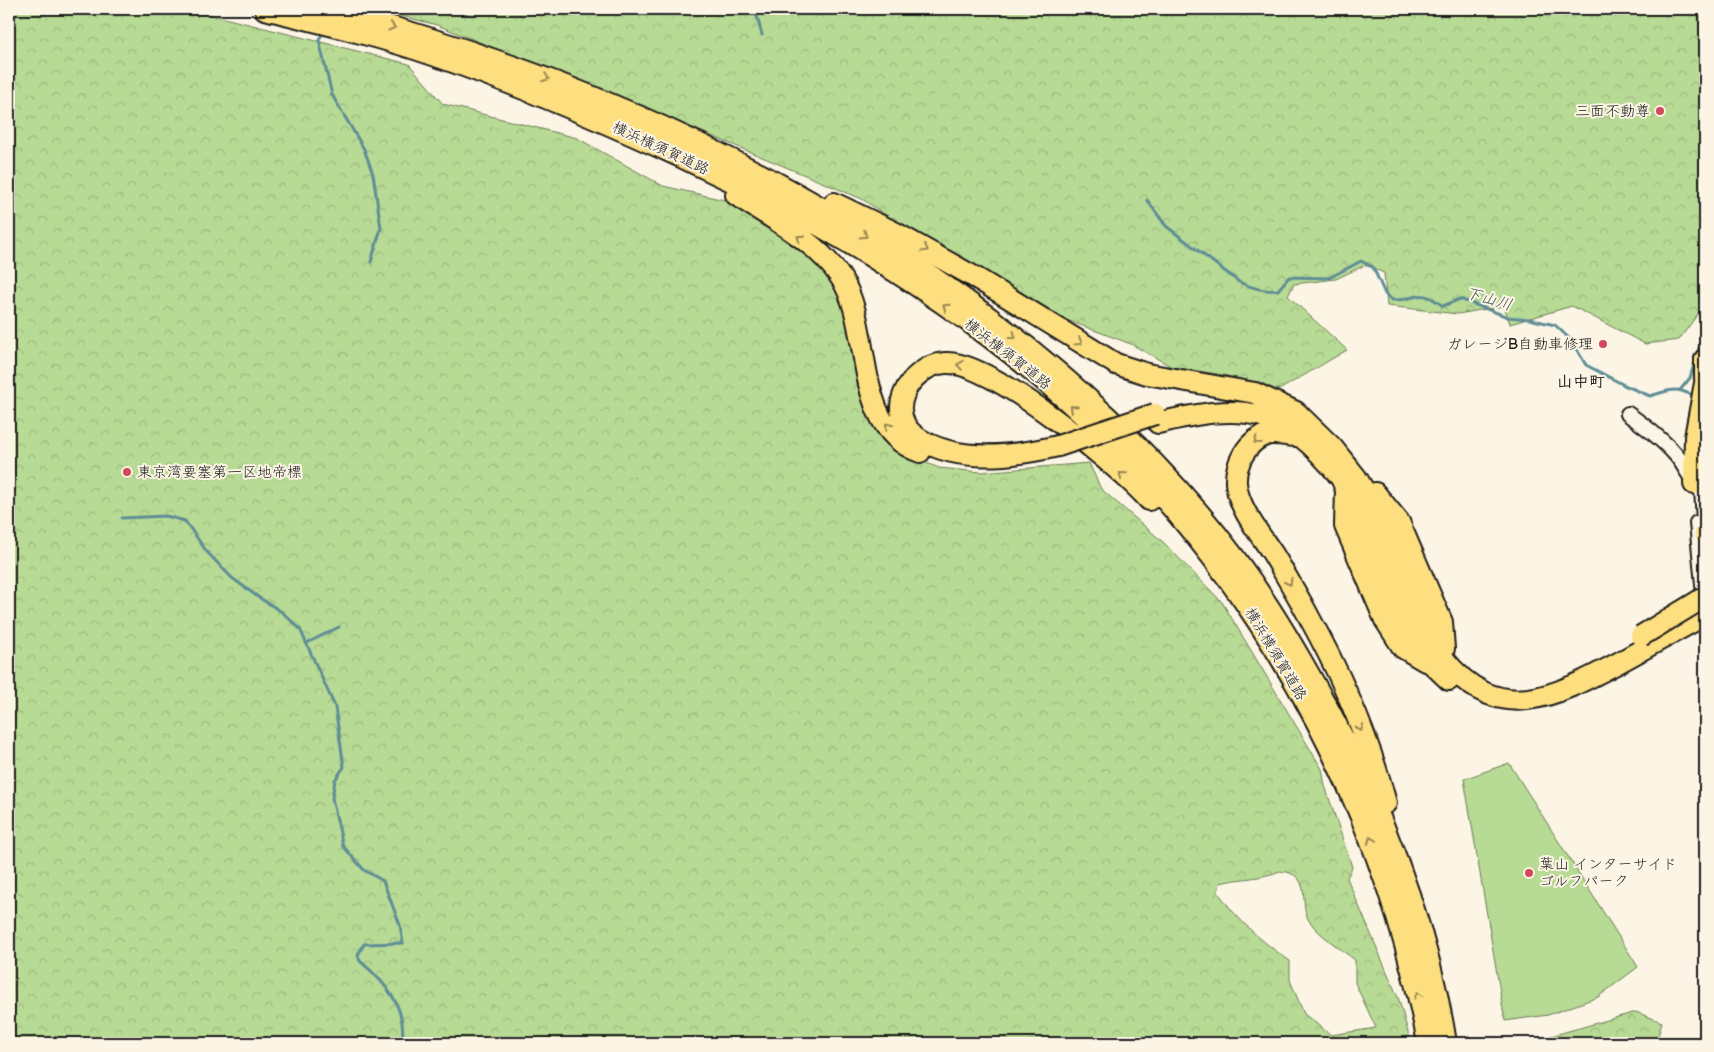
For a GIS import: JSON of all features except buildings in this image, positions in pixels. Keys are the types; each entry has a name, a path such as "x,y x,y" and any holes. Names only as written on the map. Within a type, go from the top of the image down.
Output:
{"highway":[{"name":"横浜横須賀道路","path":"265,9 343,28 429,54 578,110 750,190 820,226 897,274 1012,355 1116,446 1204,545 1235,588 1280,657 1329,744 1378,859 1401,932 1420,1002 1428,1043"},
{"name":"横浜横須賀道路","path":"328,9 434,39 548,79 643,118 739,163 805,198 905,260 979,310 1031,349 1090,398 1144,452 1201,515 1239,564 1280,624 1350,749 1375,805 1410,894 1426,947 1440,1005 1446,1043"},
{"path":"643,118 780,176 894,232 978,279 1116,364 1147,374 1255,393 1296,412 1307,432 1355,489 1452,683 1477,698 1502,706 1522,707 1557,702 1584,690 1650,644 1705,597"},
{"path":"667,151 792,232 827,260 842,279 856,313 870,391 877,409 885,425 899,439 914,449 930,455 978,466 1023,463 1156,419 1212,412 1254,413 1307,432"},
{"path":"1702,488 1701,448 1705,360"},
{"path":"1061,450 1024,454 986,455 956,452 929,444 917,437 903,419 900,408 902,396 908,383 926,369 945,363 967,365 997,379 1041,409 1146,495 1213,572 1280,657"},
{"path":"1307,432 1268,434 1254,441 1243,455 1236,484 1250,519 1309,616 1336,670 1369,748 1410,894"},
{"path":"1355,489 1376,494 1399,522 1442,622 1436,652"},
{"path":"1355,489 1345,526 1385,620 1403,648 1412,654 1436,652"},
{"path":"1436,652 1459,678 1486,693 1512,700 1535,699 1548,688 1650,644 1705,616"},
{"path":"1650,644 1705,626"}],"street":[{"path":"1628,414 1660,438 1702,488 1705,534"},
{"path":"1702,488 1705,604"}],"green space":[{"path":"9,9 147,9 208,14 409,64 443,104 577,138 663,186 733,202 807,256 839,285 869,400 917,459 939,468 981,472 1089,463 1101,489 1163,542 1222,602 1322,769 1325,786 1352,867 1347,878 1399,1000 1411,1043 9,1043","holes":["1280,871 1291,873 1298,878 1301,884 1306,915 1310,922 1325,937 1355,960 1355,983 1376,1028 1331,1035 1304,1014 1290,980 1290,961 1251,930 1233,912 1218,892 1220,883 1265,876"]},
{"path":"374,9 1705,9 1705,304 1679,340 1645,344 1572,306 1510,324 1504,306 1458,314 1387,306 1384,273 1365,265 1336,279 1294,284 1288,296 1347,350 1279,390 1224,375 1172,367 1131,344 1043,311 1005,294 862,199 676,121 437,25"},
{"name":"葉山 インターサイド ゴルフパーク","path":"1509,763 1638,967 1598,997 1548,1015 1505,1021 1464,779"},
{"path":"1636,1012 1662,1022 1656,1043 1526,1043"}],"waterway":[{"path":"755,9 762,35"},
{"path":"324,30 319,40 332,95 364,149 373,174 381,228 371,262"},
{"name":"下山川","path":"1147,200 1166,226 1239,282 1249,286 1263,290 1278,290 1289,277 1329,278 1361,261 1373,267 1385,294 1392,300 1423,296 1435,300 1443,306 1460,299 1508,317 1529,319 1555,325 1571,340 1586,365 1624,385 1650,396 1678,390 1696,397"},
{"path":"1681,389 1690,378 1705,328"},
{"path":"122,518 166,516 185,521 207,552 232,578 282,612 300,629 335,707 344,767 335,780 332,798 343,846 364,870 383,881 400,925 403,943 364,944 358,955 360,961 378,978 393,997 401,1018 403,1030 402,1043"},
{"path":"307,643 339,627"}],"place":[{"name":"三面不動尊","path":"1660,111"},
{"name":"ガレージB自動車修理","path":"1603,344"},
{"name":"東京湾要塞第一区地帝標","path":"127,472"},
{"name":"葉山 インターサイド ゴルフパーク","path":"1529,873"}],"district":[{"name":"山中町","path":"1581,381"}]}
